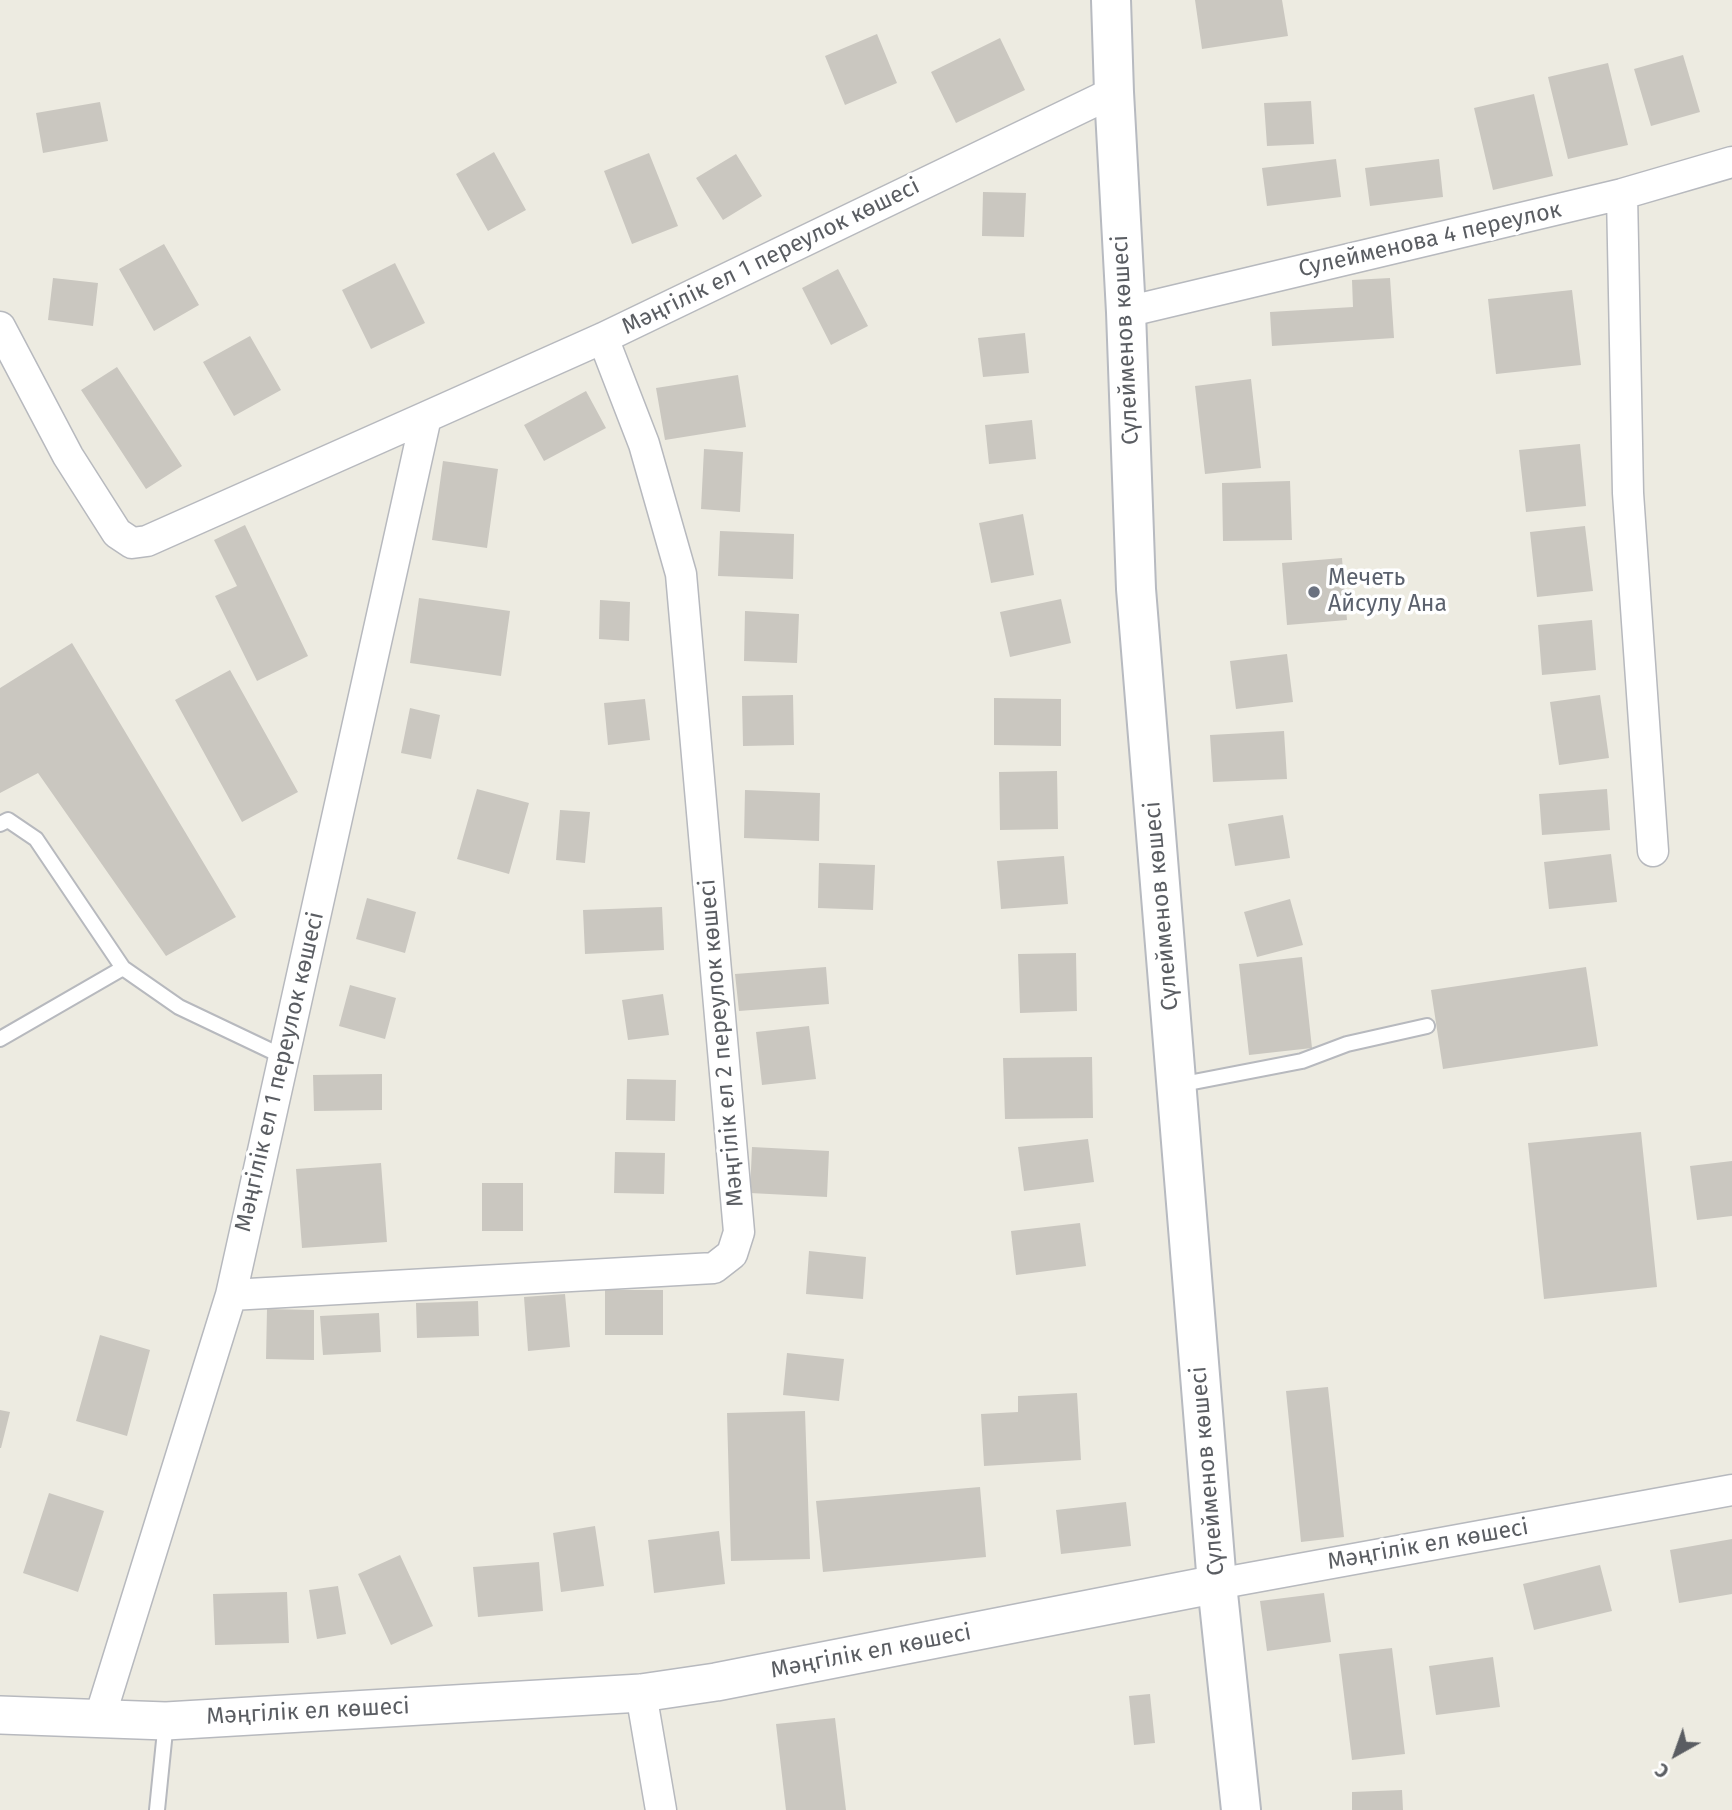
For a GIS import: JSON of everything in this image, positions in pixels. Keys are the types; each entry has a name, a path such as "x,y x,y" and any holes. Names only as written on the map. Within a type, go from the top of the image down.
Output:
{"main road":[{"name":"Сүлейменов көшесі","path":"1111,0 1136,589 1217,1584 1241,1810"}],"street":[{"name":"Мәңгілік ел 1 переулок көшесі","path":"0,327 68,456 117,533 132,543 146,541 603,338 1114,92"},
{"name":"Сулейменова 4 переулок","path":"1126,312 1622,194 1732,162"},
{"path":"1622,194 1628,493 1653,851"},
{"name":"Мәңгілік ел 2 переулок көшесі","path":"231,1295 713,1268 732,1254 739,1232 681,574 644,444 603,338"},
{"name":"Мәңгілік ел 1 переулок көшесі","path":"100,1717 231,1295 426,417"},
{"name":"Мәңгілік ел көшесі","path":"0,1715 166,1721 641,1693 716,1682 1217,1584 1732,1490"},
{"path":"641,1693 661,1810"}],"lane":[{"path":"0,824 8,820 36,839 123,968 179,1007 284,1057"},
{"path":"0,1040 123,968"},
{"path":"1177,1085 1302,1060 1346,1044 1427,1026"},
{"path":"157,1810 166,1721"}],"building":[{"path":"1195,0 1282,0 1288,36 1202,49"},
{"path":"877,34 897,83 845,105 825,56"},
{"path":"1000,38 1025,90 956,123 931,72"},
{"path":"1683,55 1700,112 1651,126 1634,69"},
{"path":"1608,63 1628,145 1568,159 1548,77"},
{"path":"1534,94 1553,176 1493,190 1474,108"},
{"path":"1311,101 1314,144 1267,146 1264,103"},
{"path":"100,102 108,141 43,153 36,113"},
{"path":"494,152 526,210 488,231 456,174"},
{"path":"649,153 678,226 632,244 604,171"},
{"path":"736,154 762,196 723,220 696,178"},
{"path":"1336,159 1341,197 1267,206 1262,168"},
{"path":"1439,159 1443,197 1370,206 1365,168"},
{"path":"983,192 1026,193 1024,237 982,236"},
{"path":"164,244 199,305 154,331 119,269"},
{"path":"395,263 425,323 371,349 342,290"},
{"path":"838,269 868,326 831,345 802,288"},
{"path":"53,278 98,283 93,326 48,320"},
{"path":"1390,278 1394,338 1272,346 1270,312 1353,307 1352,280"},
{"path":"1572,290 1581,365 1496,374 1488,299"},
{"path":"1025,333 1029,373 983,377 978,338"},
{"path":"250,336 281,390 234,416 203,362"},
{"path":"117,367 182,466 146,489 81,390"},
{"path":"738,375 746,427 665,440 656,388"},
{"path":"1251,379 1261,468 1205,474 1195,386"},
{"path":"586,391 606,428 544,461 524,425"},
{"path":"1032,420 1036,459 989,464 985,425"},
{"path":"1580,444 1586,506 1526,512 1519,450"},
{"path":"704,449 743,452 740,512 701,509"},
{"path":"443,461 498,469 487,548 432,540"},
{"path":"1290,481 1292,540 1223,541 1222,483"},
{"path":"1023,514 1034,575 991,583 979,523"},
{"path":"245,525 308,656 257,681 215,596 237,586 214,540"},
{"path":"1585,526 1593,591 1537,597 1530,532"},
{"path":"720,531 794,534 793,579 718,576"},
{"name":"Мечеть Айсулу Ана","path":"1342,558 1347,620 1287,625 1282,563"},
{"path":"419,598 510,611 501,676 410,663"},
{"path":"1061,599 1071,643 1010,657 1000,612"},
{"path":"600,600 630,602 629,641 599,639"},
{"path":"745,611 799,614 797,663 744,661"},
{"path":"1592,620 1596,670 1542,675 1538,625"},
{"path":"72,643 236,917 166,956 38,773 0,793 0,688"},
{"path":"1287,654 1293,702 1236,709 1230,661"},
{"path":"230,670 298,792 242,822 175,700"},
{"path":"793,695 794,745 743,746 742,696"},
{"path":"1600,695 1609,758 1559,765 1550,702"},
{"path":"994,698 1061,699 1061,746 994,745"},
{"path":"645,699 650,740 608,745 604,703"},
{"path":"410,708 440,715 431,759 401,753"},
{"path":"1284,731 1287,779 1213,782 1210,735"},
{"path":"1057,771 1058,829 1000,830 999,772"},
{"path":"477,789 529,803 509,874 457,859"},
{"path":"1607,789 1610,830 1542,835 1539,794"},
{"path":"745,790 820,793 819,841 744,838"},
{"path":"560,810 590,812 585,863 556,860"},
{"path":"1283,815 1290,858 1235,866 1228,824"},
{"path":"1611,854 1617,902 1549,909 1544,862"},
{"path":"1064,856 1068,904 1001,909 997,861"},
{"path":"819,863 875,865 873,910 818,908"},
{"path":"367,898 416,912 405,953 356,939"},
{"path":"1290,899 1303,945 1257,957 1244,912"},
{"path":"662,907 664,950 585,954 583,910"},
{"path":"1076,953 1077,1011 1020,1013 1018,954"},
{"path":"1302,957 1312,1048 1249,1055 1239,964"},
{"path":"826,967 829,1004 739,1011 735,974"},
{"path":"1586,967 1598,1046 1443,1069 1431,990"},
{"path":"350,985 396,998 385,1039 339,1026"},
{"path":"663,994 669,1035 628,1040 622,1000"},
{"path":"809,1026 816,1079 762,1085 756,1032"},
{"path":"1092,1057 1093,1118 1005,1119 1003,1058"},
{"path":"382,1074 382,1110 314,1111 313,1075"},
{"path":"627,1079 676,1080 675,1121 626,1120"},
{"path":"1641,1132 1657,1287 1544,1299 1528,1143"},
{"path":"1088,1139 1094,1182 1024,1191 1018,1147"},
{"path":"752,1147 829,1151 827,1197 750,1193"},
{"path":"615,1152 665,1153 664,1194 614,1193"},
{"path":"1732,1161 1732,1216 1697,1220 1690,1166"},
{"path":"381,1163 387,1242 302,1248 296,1169"},
{"path":"482,1183 523,1183 523,1231 482,1231"},
{"path":"1080,1223 1086,1266 1016,1275 1011,1231"},
{"path":"809,1251 866,1257 863,1299 806,1294"},
{"path":"605,1290 663,1290 663,1335 605,1335"},
{"path":"565,1294 570,1347 528,1351 524,1297"},
{"path":"478,1301 479,1336 417,1338 416,1303"},
{"path":"267,1309 314,1310 314,1360 266,1359"},
{"path":"379,1313 381,1352 323,1355 320,1316"},
{"path":"100,1335 150,1350 127,1436 76,1421"},
{"path":"787,1353 844,1359 839,1401 783,1395"},
{"path":"1328,1387 1344,1537 1301,1542 1286,1391"},
{"path":"1077,1393 1081,1460 984,1466 981,1414 1018,1412 1018,1396"},
{"path":"0,1410 10,1412 1,1448 0,1448"},
{"path":"805,1411 810,1559 731,1561 727,1413"},
{"path":"980,1487 986,1557 823,1572 816,1501"},
{"path":"49,1493 104,1511 78,1592 23,1573"},
{"path":"1126,1502 1131,1546 1061,1554 1056,1510"},
{"path":"595,1526 604,1586 561,1592 553,1533"},
{"path":"719,1531 725,1584 654,1593 648,1540"},
{"path":"1732,1539 1732,1594 1679,1603 1670,1550"},
{"path":"400,1555 433,1626 391,1645 358,1574"},
{"path":"539,1562 543,1611 478,1617 473,1567"},
{"path":"1600,1565 1612,1611 1534,1630 1523,1584"},
{"path":"338,1586 346,1634 317,1639 309,1590"},
{"path":"287,1592 289,1643 215,1645 213,1594"},
{"path":"1324,1593 1331,1642 1267,1651 1260,1601"},
{"path":"1392,1648 1405,1754 1352,1760 1339,1654"},
{"path":"1493,1657 1500,1707 1436,1715 1429,1666"},
{"path":"1150,1694 1155,1743 1134,1745 1129,1696"},
{"path":"835,1718 846,1810 786,1810 776,1724"},
{"path":"1402,1790 1403,1810 1352,1810 1352,1792"}],"place":[{"name":"Мечеть Айсулу Ана","path":"1314,592"}]}
